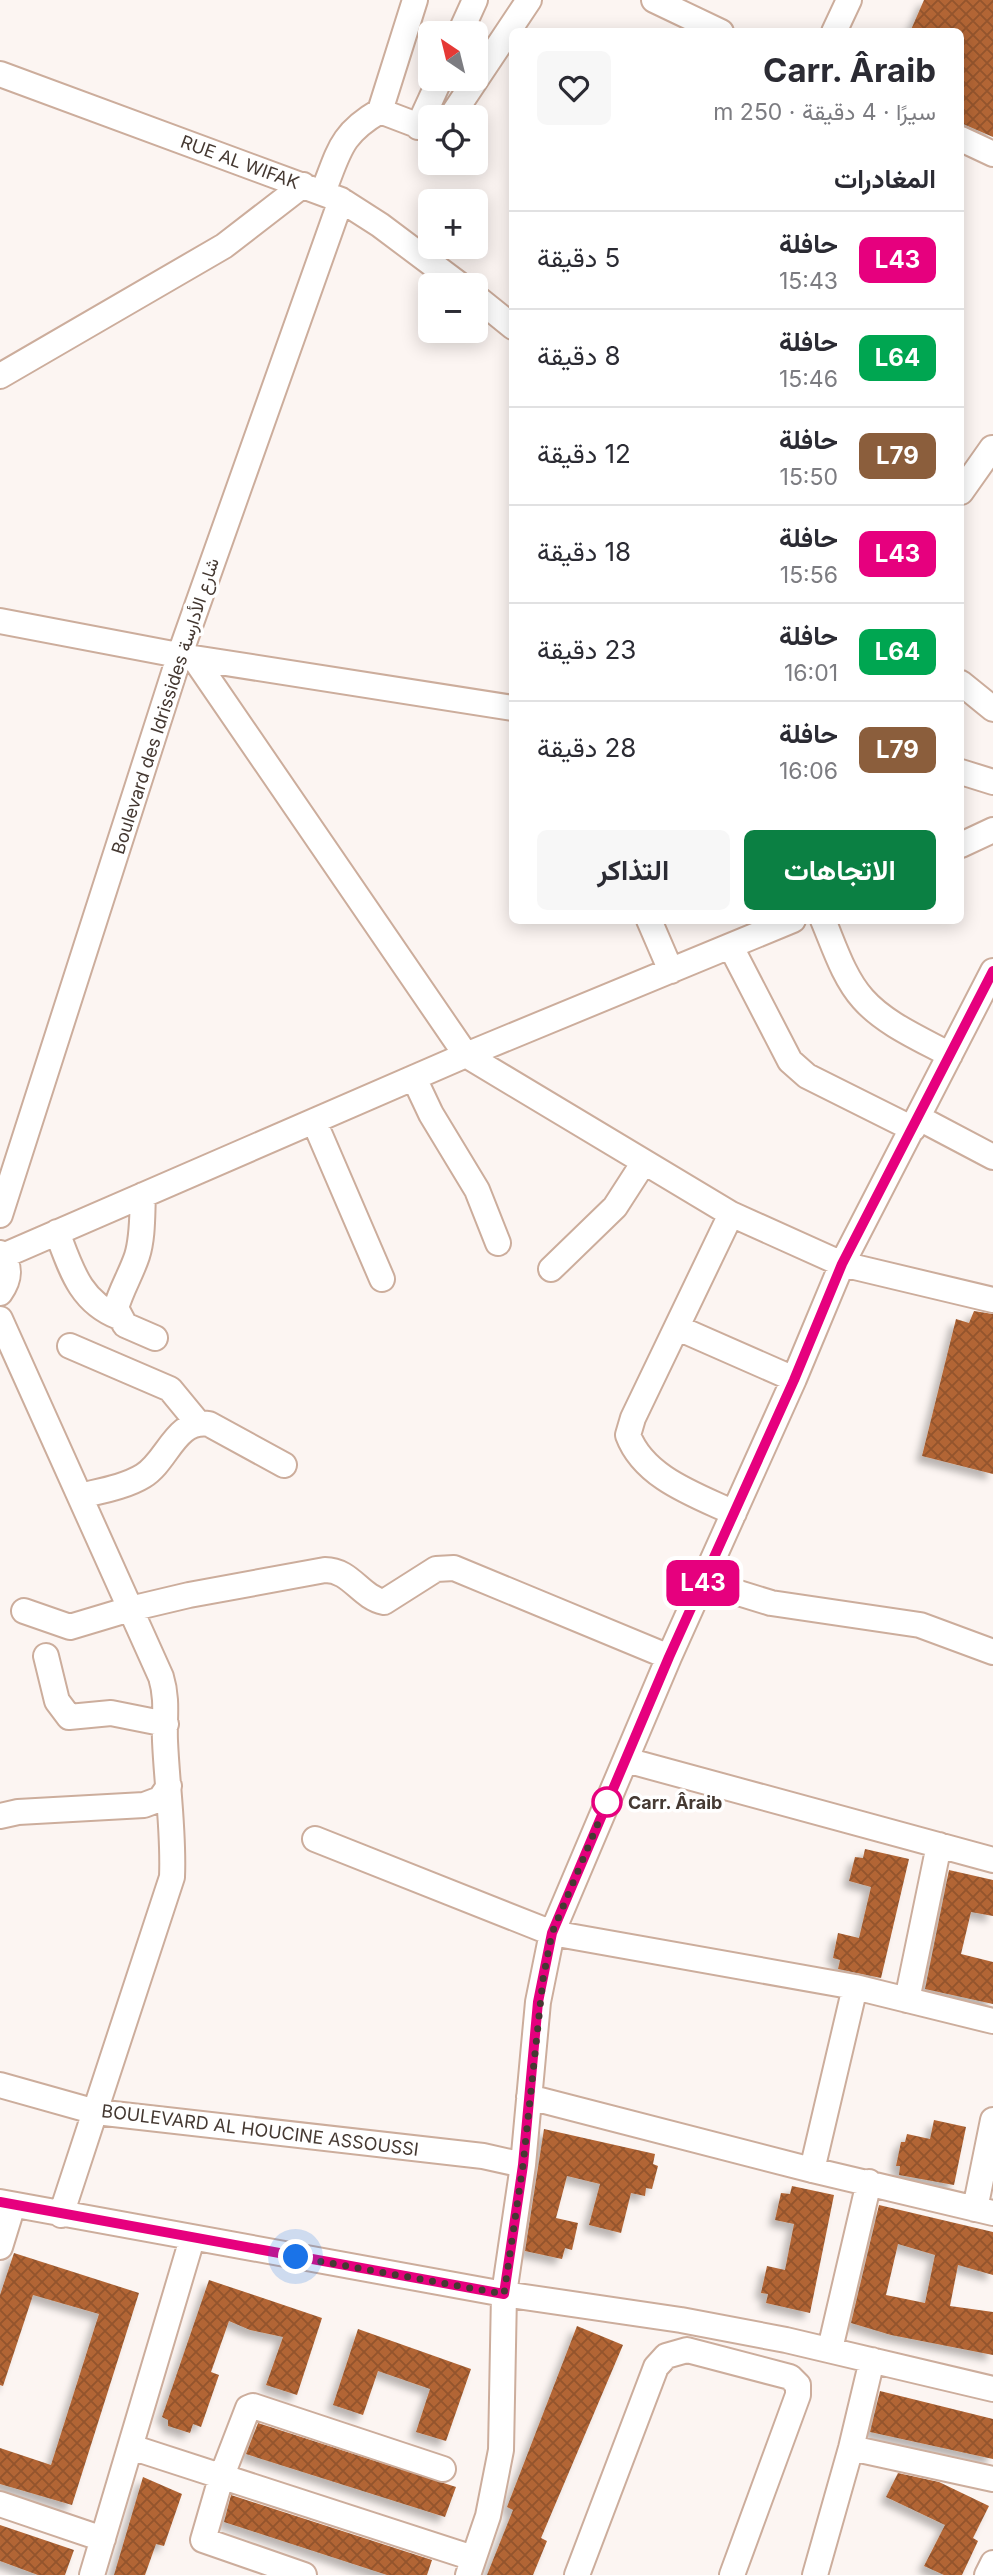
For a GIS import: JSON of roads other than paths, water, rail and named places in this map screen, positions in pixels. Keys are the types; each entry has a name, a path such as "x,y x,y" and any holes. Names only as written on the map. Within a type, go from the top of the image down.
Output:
{"street":[{"path":"415,0 380,111 418,127"},
{"path":"465,21 475,0"},
{"path":"510,28 529,0"},
{"path":"654,0 713,28"},
{"path":"836,28 849,0"},
{"path":"459,105 509,30"},
{"name":"RUE AL WIFAK","path":"0,74 322,192 391,233 444,273"},
{"name":"Boulevard des Idrissides شارع الأدارسة","path":"0,1214 187,656 322,192 345,137 359,123 380,111"},
{"path":"964,140 993,154"},
{"path":"0,376 322,192"},
{"path":"488,307 509,324"},
{"path":"964,488 992,448"},
{"path":"0,621 187,656 509,707"},
{"path":"187,656 466,1055 731,1214 842,1264 993,1300"},
{"path":"964,685 993,709"},
{"path":"964,773 993,782"},
{"path":"964,844 993,830"},
{"path":"651,924 671,971"},
{"path":"0,1293 9,1275 1,1254 466,1055 784,924"},
{"path":"825,924 862,998 880,1016 950,1055"},
{"path":"731,947 790,1061 807,1076 993,1157"},
{"path":"131,2447 471,2566 488,2516 501,2450 504,2294 523,2165 538,2002 552,1933 669,1657 794,1380 842,1264 993,971"},
{"path":"414,1078 431,1114 477,1190 498,1243"},
{"path":"314,1121 382,1279"},
{"path":"551,1269 615,1207 644,1162"},
{"path":"143,1195 141,1236 136,1258 121,1289 116,1308 125,1325 156,1338"},
{"path":"731,1214 633,1418 628,1435 645,1463 681,1488 734,1513"},
{"path":"57,1232 76,1283 100,1310 119,1317"},
{"path":"0,1319 161,1677 167,1698 169,1786 174,1837 172,1877 61,2215"},
{"path":"678,1328 794,1380"},
{"path":"71,1346 170,1390 198,1423"},
{"path":"80,1496 143,1476 156,1466 181,1431 198,1423 209,1424 284,1465"},
{"path":"24,1611 70,1627 130,1609 325,1570 345,1575 376,1601 384,1602 436,1569 454,1568 669,1657"},
{"path":"703,1582 803,1609 920,1625 993,1652"},
{"path":"46,1656 57,1700 69,1717 111,1713 166,1724"},
{"path":"626,1760 993,1860"},
{"path":"0,1816 18,1812 144,1805 160,1799 169,1786"},
{"path":"315,1839 552,1933 855,1987 993,2021"},
{"path":"907,2000 939,1845"},
{"path":"812,2170 855,1987"},
{"name":"BOULEVARD AL HOUCINE ASSOUSSI","path":"0,2085 96,2112 483,2155 523,2165"},
{"path":"529,2097 984,2211 993,2120"},
{"path":"830,2349 869,2182"},
{"path":"0,2247 6,2203 504,2294 681,2320 830,2349 993,2389"},
{"path":"92,2575 192,2239"},
{"path":"577,2575 656,2367 666,2356 687,2350 790,2377 797,2385 797,2395 732,2575"},
{"path":"815,2575 851,2448 872,2360"},
{"path":"304,2575 203,2540 245,2410 253,2406 443,2469"},
{"path":"851,2448 993,2479"},
{"path":"0,2504 103,2539"},
{"path":"987,2575 993,2563"}],"place":[{"name":"Carr. Âraib","path":"607,1802"}]}
